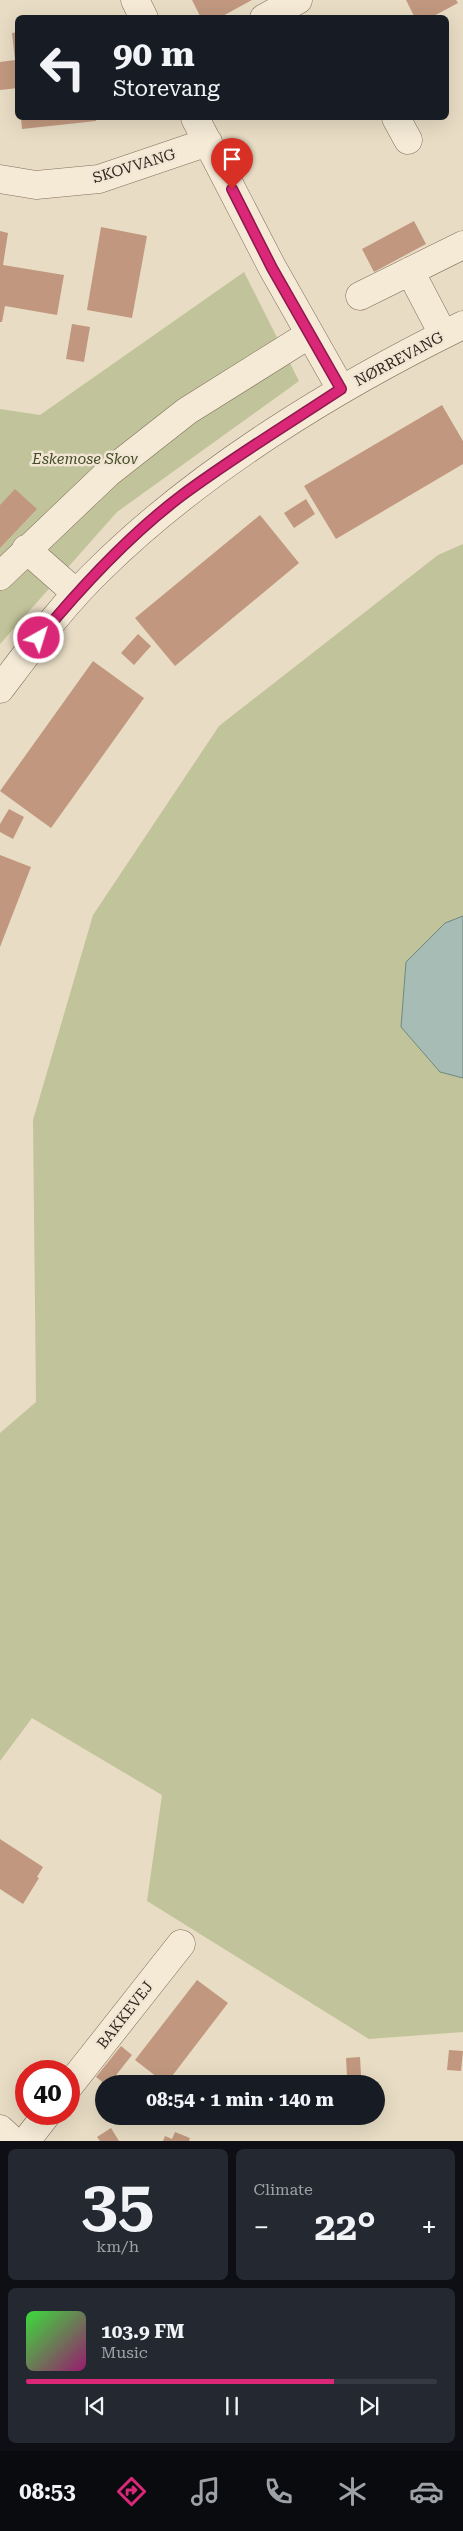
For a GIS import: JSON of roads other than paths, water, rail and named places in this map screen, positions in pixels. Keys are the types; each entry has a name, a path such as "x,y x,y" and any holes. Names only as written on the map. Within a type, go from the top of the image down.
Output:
{"street":[{"path":"135,0 142,15"},
{"path":"270,15 298,0"},
{"path":"196,120 272,268 341,389"},
{"name":"SKOVVANG","path":"0,179 36,185 99,179 208,142"},
{"path":"360,296 463,244"},
{"path":"410,271 453,330"},
{"name":"NØRREVANG","path":"0,688 76,593 103,566 180,497 341,389 453,330"},
{"path":"0,576 26,549 108,473 187,411 310,334"},
{"path":"26,549 76,593"},
{"name":"BAKKEVEJ","path":"80,2072 181,1944"},
{"path":"26,2141 38,2125"},
{"path":"0,2129 13,2141"}],"water":[{"path":"463,916 463,1078 440,1072 401,1027 406,962 445,923"}],"park label":[{"name":"Eskemose Skov","path":"85,459"}]}
